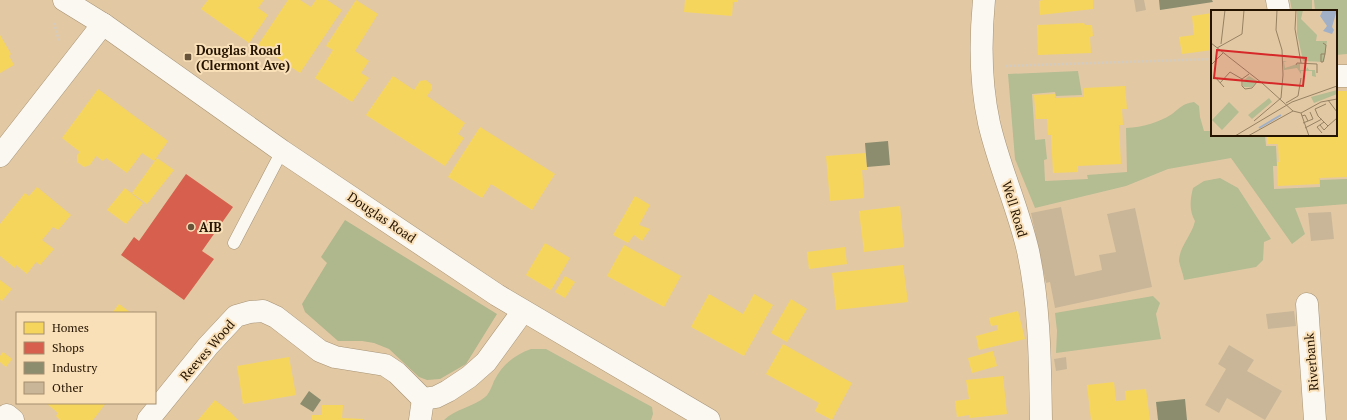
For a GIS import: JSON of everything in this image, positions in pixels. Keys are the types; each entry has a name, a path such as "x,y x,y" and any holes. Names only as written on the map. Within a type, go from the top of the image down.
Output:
{"main road":[{"name":"Douglas Road","path":"64,0 103,24 282,150 523,311 709,420"},
{"name":"Well Road","path":"984,0 981,34 981,67 985,103 989,124 1017,211 1031,269 1038,321 1041,420"},
{"path":"1277,0 1279,10"},
{"path":"0,156 103,24"},
{"name":"Riverbank","path":"1307,304 1315,420"},
{"name":"Reeves Wood","path":"148,420 208,346 236,316 250,312 263,311 276,317 320,351 335,357 385,365 397,373 421,410 436,397 469,377 486,362 523,311"}],"lane":[{"path":"234,243 282,150"}],"path":[{"path":"53,22 58,34 59,47"},
{"path":"981,67 1211,59"}],"green space":[{"path":"1290,0 1312,0 1312,10 1292,10"},
{"path":"1314,0 1347,0 1347,54 1337,55 1337,10 1315,10"},
{"path":"1078,71 1082,95 1056,96 1055,92 1032,94 1035,140 1045,139 1047,159 1044,160 1045,181 1088,179 1087,175 1127,172 1126,128 1144,126 1156,122 1172,114 1184,105 1194,102 1199,106 1204,131 1211,131 1211,136 1265,136 1266,146 1276,146 1277,166 1273,166 1274,189 1320,187 1320,180 1347,179 1347,204 1295,208 1305,234 1292,244 1231,158 1168,169 1126,186 1035,208 1015,159 1008,74"},
{"path":"1220,178 1238,188 1271,239 1264,242 1263,260 1256,267 1184,280 1179,261 1183,246 1195,221 1191,205 1193,188 1204,181"},
{"path":"345,220 497,314 466,364 440,379 427,380 419,377 389,349 374,343 362,341 338,341 305,312 302,304 327,263 321,257"},
{"path":"1153,296 1160,303 1156,314 1161,339 1056,353 1057,331 1055,313"},
{"path":"531,349 546,349 652,407 653,414 651,420 444,420 453,413 485,397 497,375 505,365 519,354"}],"building: Homes":[{"path":"208,0 264,0 258,8 268,15 249,43 201,9"},
{"path":"288,0 300,0 311,7 316,0 327,0 342,10 300,73 258,45"},
{"path":"356,0 378,14 355,51 369,61 361,73 369,78 352,102 315,78 333,50 326,46"},
{"path":"685,0 738,0 738,2 733,2 732,16 684,12"},
{"path":"1093,0 1093,9 1040,15 1039,1"},
{"path":"1211,13 1211,50 1182,54 1179,37 1194,35 1192,16"},
{"path":"1084,23 1085,25 1092,25 1093,36 1090,37 1091,53 1038,55 1037,25"},
{"path":"0,35 11,54 9,56 14,65 0,73"},
{"path":"393,76 414,90 420,81 426,80 432,85 432,89 427,96 465,123 458,134 464,138 445,166 366,115"},
{"path":"1125,86 1127,109 1122,109 1123,125 1119,125 1121,164 1078,166 1078,172 1053,173 1051,135 1048,135 1047,119 1036,119 1034,95 1055,94 1055,98 1084,97 1084,88"},
{"path":"98,89 168,141 154,161 142,153 127,173 106,158 103,161 96,156 90,165 84,167 77,162 77,155 80,152 62,138"},
{"path":"1337,91 1347,91 1347,177 1319,178 1319,184 1278,186 1278,144 1267,144 1267,136 1337,136"},
{"path":"480,127 555,174 532,210 491,184 482,198 448,177"},
{"path":"866,153 867,170 862,170 864,198 830,201 826,156"},
{"path":"157,158 174,170 147,204 132,193"},
{"path":"37,187 71,215 58,230 53,227 42,240 54,249 40,265 36,262 27,274 16,265 15,268 0,256 0,224 25,193 29,196"},
{"path":"125,188 143,203 126,224 107,210"},
{"path":"635,196 650,205 639,225 650,229 642,241 634,235 628,243 613,235"},
{"path":"900,206 904,247 864,252 859,211"},
{"path":"545,243 570,258 551,290 526,275"},
{"path":"624,245 681,276 664,307 607,276"},
{"path":"845,247 847,264 809,269 807,252"},
{"path":"903,265 908,302 836,310 832,273"},
{"path":"565,276 575,282 565,298 555,292"},
{"path":"0,280 12,289 2,301 0,299"},
{"path":"709,294 743,314 754,294 773,305 744,356 691,327"},
{"path":"791,299 807,309 787,342 771,333"},
{"path":"119,304 130,312 113,312"},
{"path":"1018,311 1025,339 979,350 976,336 998,330 997,325 991,326 989,318"},
{"path":"783,344 852,383 832,420 815,411 819,403 766,374"},
{"path":"993,351 997,366 972,373 968,358"},
{"path":"3,352 12,359 6,367 0,362 0,356"},
{"path":"289,357 296,395 243,404 237,366"},
{"path":"1003,376 1007,414 970,418 969,415 957,417 955,401 969,399 966,380"},
{"path":"1114,382 1116,401 1126,400 1125,391 1146,389 1150,420 1091,420 1087,385"},
{"path":"215,400 230,412 238,420 198,420"},
{"path":"47,404 105,404 93,420 60,420 56,416 58,413"},
{"path":"322,405 343,405 342,418 363,420 312,420 312,415 322,415"}],"building: Shops":[{"path":"186,174 233,207 202,251 214,259 184,300 121,255 134,237 139,241"}],"building: Industry":[{"path":"1159,0 1212,0 1213,2 1160,10"},
{"path":"888,141 890,165 867,167 865,143"},
{"path":"309,391 321,400 313,412 300,404"},
{"path":"1185,399 1187,420 1158,420 1156,402"}],"building: Other":[{"path":"1134,0 1144,0 1146,10 1136,12"},
{"path":"1061,207 1075,276 1102,270 1099,255 1116,252 1107,214 1135,208 1152,287 1055,308 1050,282 1046,283 1031,213"},
{"path":"1331,212 1334,239 1311,241 1308,213"},
{"path":"1294,311 1296,326 1268,329 1266,314"},
{"path":"1229,345 1254,360 1247,371 1282,391 1265,420 1227,398 1219,413 1205,405 1226,369 1218,364"},
{"path":"1066,357 1067,369 1056,371 1054,359"}],"place":[{"name":"Douglas Road (Clermont Ave)","path":"188,57"},
{"name":"AIB","path":"191,227"}]}
